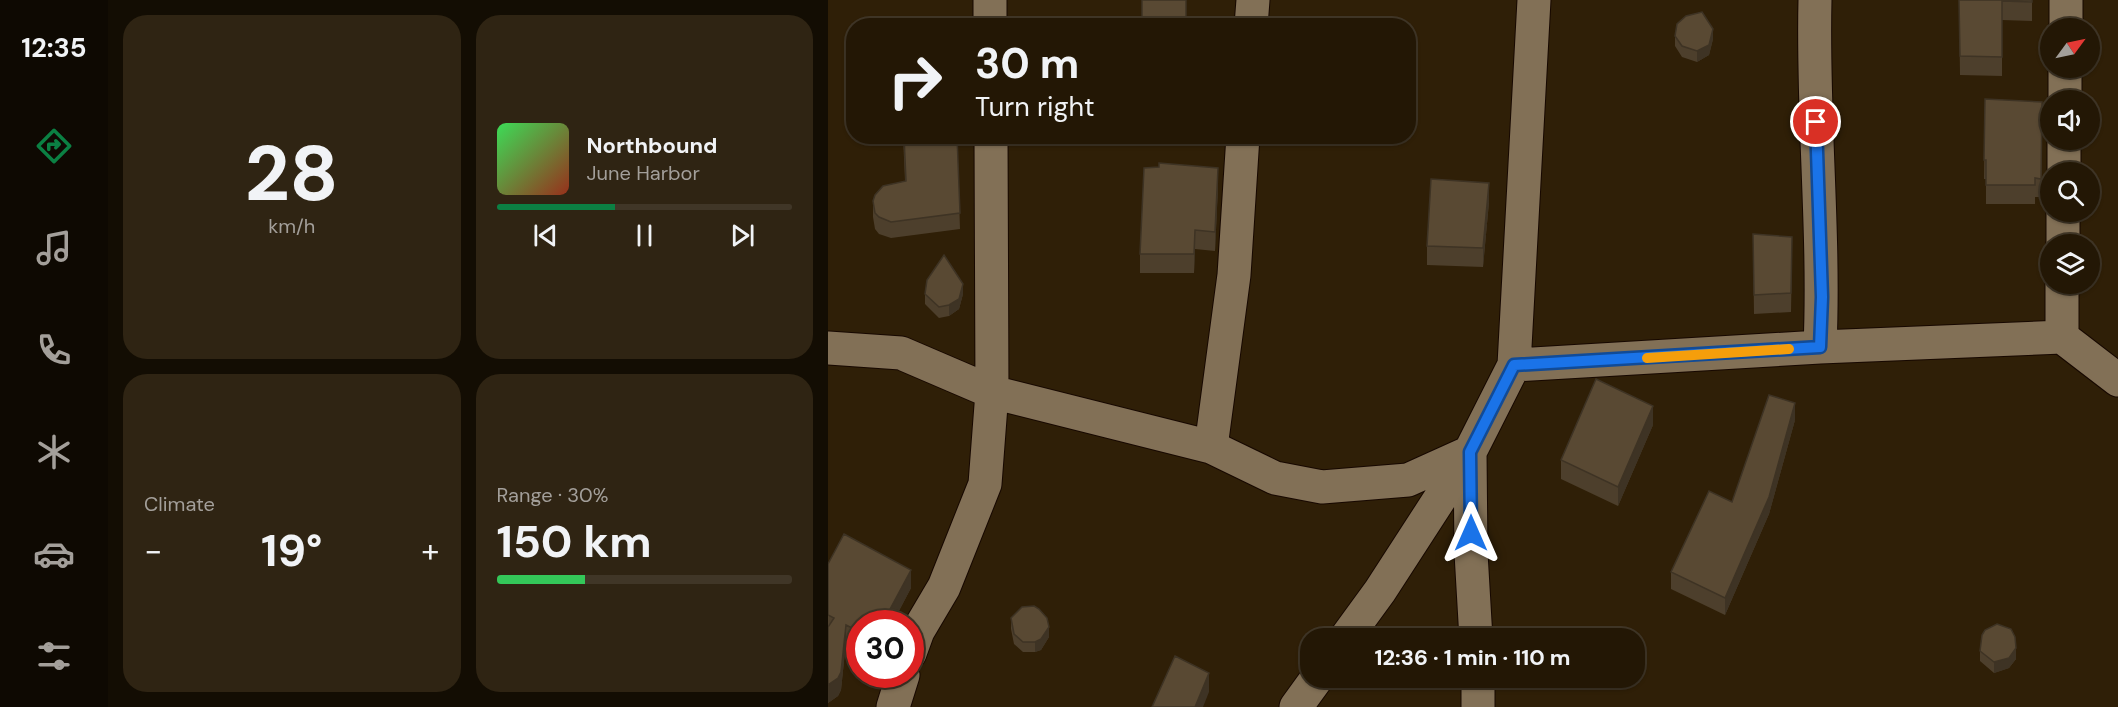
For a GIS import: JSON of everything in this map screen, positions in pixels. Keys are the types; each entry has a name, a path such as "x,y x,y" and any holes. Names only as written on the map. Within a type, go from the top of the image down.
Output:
{"street":[{"path":"990,0 990,18"},
{"path":"1251,18 1252,0"},
{"path":"1353,628 1380,591 1470,452 1514,365 1534,0"},
{"path":"1815,0 1814,56 1822,297 1820,347"},
{"path":"2066,0 2066,18"},
{"path":"924,621 944,587 985,484 992,392 991,144"},
{"path":"1211,447 1234,275 1242,144"},
{"path":"2062,294 2062,337"},
{"path":"1514,365 1820,347 2062,337 2118,380"},
{"path":"828,348 901,353 992,392 1211,447 1275,478 1322,487 1408,480 1470,452"},
{"path":"1470,452 1471,553 1475,628"},
{"path":"893,707 899,688"},
{"path":"1296,707 1310,688"},
{"path":"1478,688 1478,707"}],"building":[{"path":"1142,0 1186,0 1186,18 1142,18"},
{"path":"1959,0 2032,0 2032,2 2002,1 2002,57 1960,56"},
{"path":"1702,12 1713,29 1709,45 1697,51 1682,46 1675,36 1677,24 1686,16"},
{"path":"1985,99 2040,102 2041,162 2040,179 2035,178 2035,185 1986,185 1986,160 1984,160"},
{"path":"904,144 957,144 960,213 891,222 879,217 875,213 873,201 875,195 883,186 906,181"},
{"path":"1159,163 1218,168 1215,232 1195,230 1194,254 1140,254 1144,168 1159,167"},
{"path":"1431,179 1489,183 1483,248 1427,246"},
{"path":"1753,234 1792,237 1791,293 1754,295"},
{"path":"944,255 963,284 959,299 949,305 939,307 925,294 927,280"},
{"path":"1596,379 1653,406 1618,487 1561,460"},
{"path":"1769,395 1795,403 1769,497 1725,598 1671,572 1709,491 1732,502"},
{"path":"844,534 911,570 890,610 846,610 841,672 838,678 828,685 828,627 834,618 828,615 828,564"},
{"path":"1034,606 1047,618 1049,627 1041,639 1035,642 1023,642 1014,634 1011,618 1022,607"},
{"path":"1997,624 2011,629 2015,637 2016,648 2009,658 1994,662 1980,651 1985,630"},
{"path":"1175,656 1209,673 1195,707 1152,707"}],"slow traffic":[{"path":"1647,358 1789,349"}],"route":[{"path":"1471,533 1470,452 1514,365 1820,347 1822,297 1816,122"}]}
